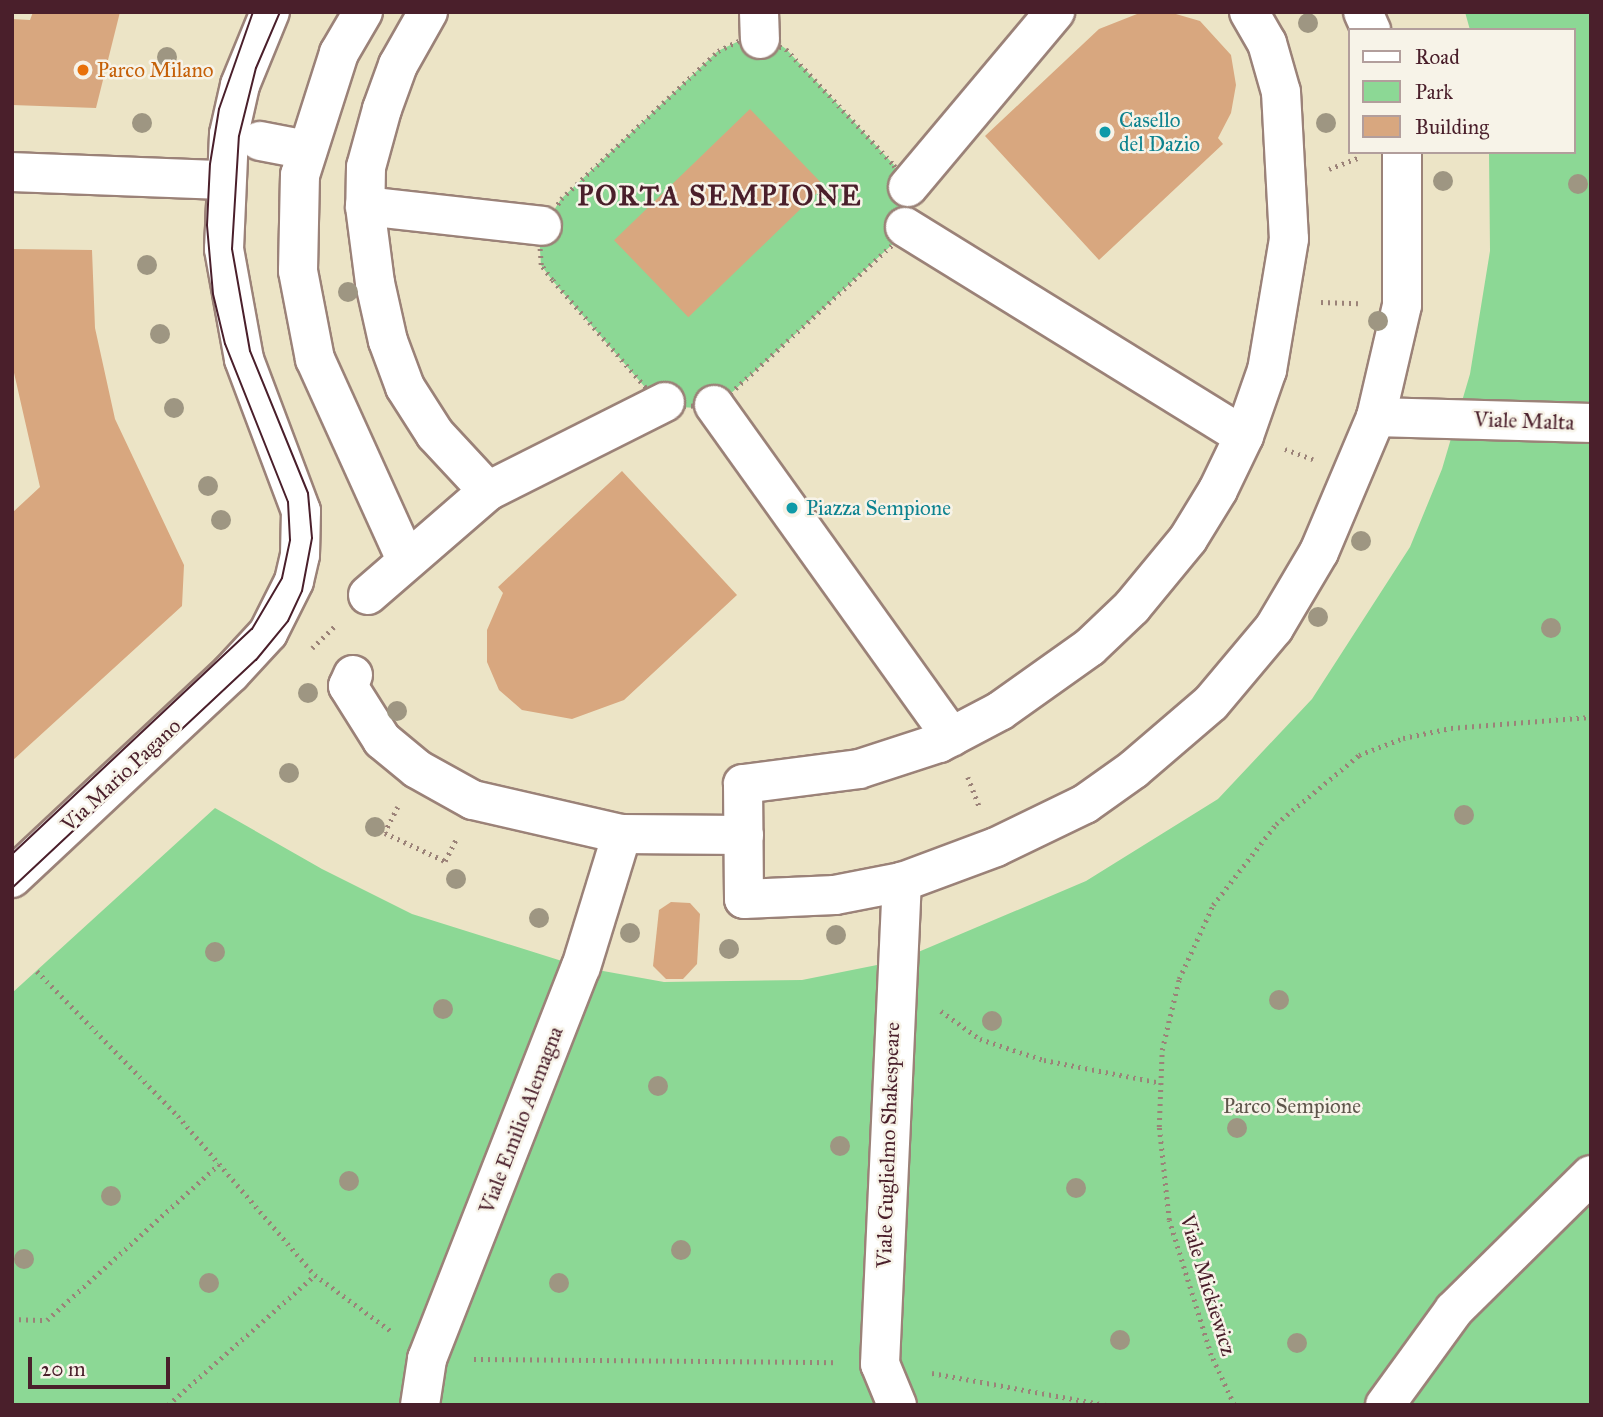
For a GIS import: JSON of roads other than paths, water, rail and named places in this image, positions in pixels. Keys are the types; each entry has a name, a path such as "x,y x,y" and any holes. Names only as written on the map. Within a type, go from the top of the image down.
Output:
{"street":[{"path":"12,172 224,180 240,85 270,12"},
{"path":"363,12 339,53 307,150 297,229 305,317 316,359 406,560"},
{"path":"428,12 398,65 366,167 365,206 374,283 388,341 405,387 435,434 488,491"},
{"path":"1249,12 1267,43 1281,92 1287,138 1289,239 1281,301 1267,370 1244,436 1188,539 1132,607 1043,683 952,737 859,769 743,784 744,899 835,895 902,882 996,847 1085,804 1134,769 1211,703 1274,628 1319,552 1356,473 1376,417 1402,305 1402,154"},
{"path":"1363,12 1370,28"},
{"path":"908,187 1048,14"},
{"path":"260,141 307,150"},
{"name":"Via Mario Pagano","path":"12,878 230,674 281,614 294,581 302,534 294,487 234,323 224,248 224,180"},
{"path":"365,206 542,226"},
{"path":"905,227 1244,436"},
{"path":"368,595 488,491 665,402"},
{"path":"714,405 952,737"},
{"name":"Viale Malta","path":"1376,417 1591,423"},
{"path":"353,675 348,686 362,713 382,740 417,769 473,800 503,809 622,834 744,835"},
{"name":"Viale Emilio Alemagna","path":"420,1405 428,1359 581,967 622,834"},
{"name":"Viale Guglielmo Shakespeare","path":"897,1405 880,1364 895,979 902,882"},
{"path":"1385,1405 1454,1310 1591,1175"}],"tram line":[{"path":"12,854 252,629 282,578 290,540 288,502 225,344 213,294 207,225 210,164 219,109 253,12"},
{"path":"12,888 256,660 288,621 302,591 312,538 308,493 250,351 232,249 239,136 256,68 280,12"}],"place":[{"name":"Parco Milano","path":"83,70"},
{"name":"Casello del Dazio","path":"1105,132"},
{"name":"Piazza Sempione","path":"792,508"}],"district":[{"name":"PORTA SEMPIONE","path":"720,196"}],"park label":[{"name":"Parco Sempione","path":"1292,1106"}]}
